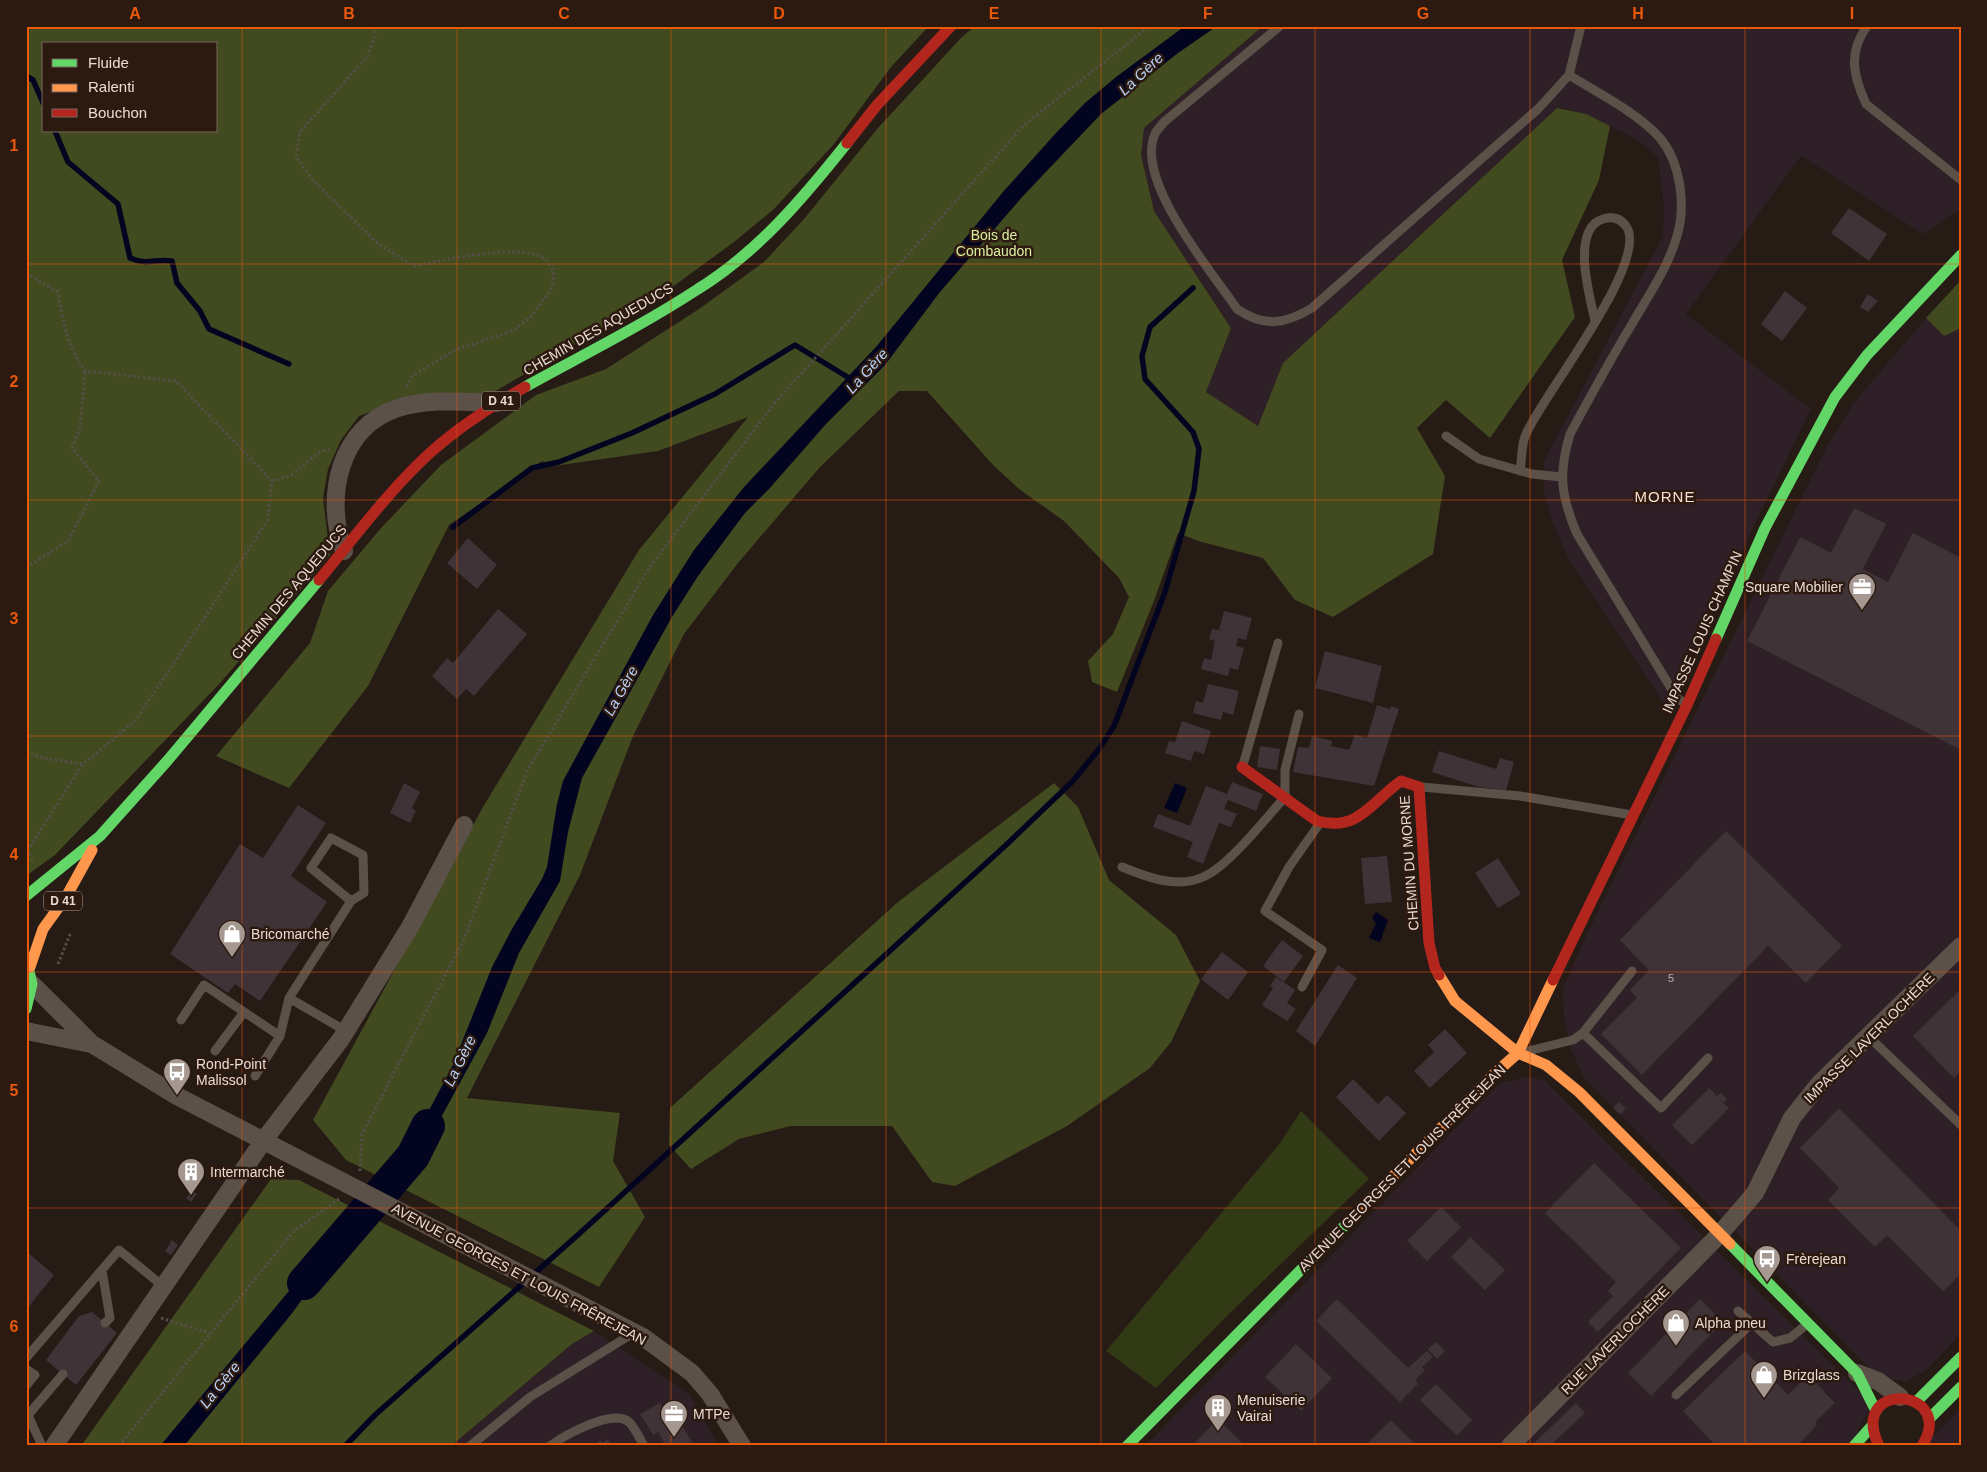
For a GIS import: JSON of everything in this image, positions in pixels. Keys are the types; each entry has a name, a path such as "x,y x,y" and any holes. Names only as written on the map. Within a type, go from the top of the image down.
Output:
{"street":[{"name":"CHEMIN DES AQUEDUCS","path":"26,896 100,836 174,753 396,487 431,452 497,403 699,289 739,259 801,201 877,104 951,26"},
{"name":"IMPASSE LOUIS CHAMPIN","path":"1518,1053 1687,704 1765,528 1835,397 1867,355 1961,255"},
{"path":"344,551 337,533 336,502 338,475 348,447 375,418 398,408 419,403 497,403"},
{"name":"CHEMIN DU MORNE","path":"1242,767 1321,822 1330,825 1347,825 1374,805 1392,786 1401,781 1419,787 1429,943 1435,968 1455,1001 1518,1053"},
{"path":"54,1446 264,1140 346,1031 410,927 464,825"},
{"name":"CHEMIN DES AQUEDUCS","path":"26,1009 30,970 44,929 66,897 100,836"},
{"name":"IMPASSE LAVERLOCHÈRE","path":"1719,1235 1758,1189 1792,1118 1819,1084 1961,946"},
{"path":"30,970 92,1044"},
{"path":"26,1031 92,1044"},
{"name":"AVENUE GEORGES ET LOUIS FRÊREJEAN","path":"92,1044 177,1096 635,1332 670,1355 692,1373 710,1394 742,1446"},
{"name":"AVENUE GEORGES ET LOUIS FRÊREJEAN","path":"1127,1446 1493,1075 1518,1053 1546,1065 1579,1092 1857,1372 1876,1411"},
{"name":"RUE LAVERLOCHÈRE","path":"1510,1446 1719,1235"},
{"path":"1854,1446 1871,1427 1876,1411 1886,1401 1908,1399 1961,1357"},
{"name":"AVENUE GEORGES ET LOUIS FRÊREJEAN","path":"1857,1372 1878,1380 1908,1399"},
{"path":"1929,1419 1961,1387"},
{"path":"1908,1399 1924,1409 1929,1419 1928,1437 1922,1446"},
{"path":"1871,1427 1874,1439 1879,1446"}],"lane":[{"path":"1280,26 1164,122 1154,135 1151,154 1154,173 1167,206 1238,309 1252,319 1280,322 1295,318 1312,308 1538,109 1569,75 1581,26"},
{"path":"1867,26 1857,40 1854,53 1858,86 1866,104 1961,180"},
{"path":"1569,75 1644,123 1660,139 1672,158 1678,182 1682,207 1678,235 1665,267 1570,434 1562,460 1562,488 1567,509 1577,534 1677,698 1687,704"},
{"path":"1520,471 1525,434 1614,291 1628,257 1630,241 1627,228 1619,220 1610,217 1599,220 1591,227 1586,239 1584,259 1586,283 1595,321"},
{"path":"1446,436 1479,459 1532,474 1562,477"},
{"path":"1242,767 1278,643"},
{"path":"1122,867 1151,878 1173,882 1205,877 1236,852 1285,797 1285,770 1299,714"},
{"path":"1419,787 1520,796 1634,815"},
{"path":"1302,987 1322,950 1265,911 1289,867 1321,822"},
{"path":"255,1076 280,1036 289,998 351,901 364,894 363,856 330,838 311,868 351,901"},
{"path":"1518,1053 1573,1040 1583,1033 1632,972"},
{"path":"181,1020 204,985 280,1036"},
{"path":"289,998 346,1031"},
{"path":"216,1051 244,1012"},
{"path":"1583,1033 1661,1108 1708,1058"},
{"path":"1868,1036 1961,1125"},
{"path":"26,1358 119,1250 164,1288"},
{"path":"102,1270 110,1318 105,1323"},
{"path":"1738,1311 1773,1342 1790,1338 1808,1323"},
{"path":"1676,1395 1752,1323"},
{"path":"470,1446 530,1397 635,1332"},
{"path":"26,1369 35,1375 26,1386"},
{"path":"42,1446 28,1415 63,1374"},
{"path":"550,1446 606,1418 620,1418 630,1422 644,1446"}],"path":[{"path":"376,26 368,56 300,132 296,156 310,178 378,244 414,266 498,252 530,254 546,260 554,273 552,288 531,317 512,332 453,351 412,376 398,408"},
{"path":"360,1176 362,1134 464,939 528,769 651,565 774,404 1024,125 1150,26"},
{"path":"26,273 58,292 69,343 85,371 80,428 72,448 99,481 68,541 26,568"},
{"path":"85,371 176,381 272,481"},
{"path":"272,481 292,475 321,452 348,447"},
{"path":"26,752 44,758 83,764 135,721 267,521 272,481"},
{"path":"119,1446 294,1231 345,1195"},
{"path":"146,1314 211,1333"}],"shaded area":[{"path":"1263,26 1961,26 1961,209 1923,234 1801,156 1686,314 1811,409 1666,707 1568,558 1553,523 1544,493 1544,461 1663,236 1664,209 1658,157 1636,139 1586,114 1557,108 1283,363 1258,426 1206,392 1231,327 1154,211 1141,155 1144,128"},
{"path":"1926,318 1944,336 1961,328 1961,1334 1925,1371 1907,1381 1892,1380 1872,1371 1584,1078 1572,1052 1564,1019 1563,989 1586,936 1826,448 1853,404"},
{"path":"1529,1077 1544,1080 1864,1396 1869,1411 1849,1446 1145,1446 1500,1083"},
{"path":"594,1331 690,1395 719,1446 451,1446 572,1344"},
{"path":"1961,1409 1961,1446 1922,1446"}],"green space":[{"path":"26,26 929,26 891,67 834,144 774,209 734,242 671,288 482,399 384,407 359,416 341,440 328,469 323,498 330,555 221,682 55,855 26,876"},
{"name":"Bois de Combaudon","path":"975,26 1263,26 1144,128 1141,155 1154,211 1231,328 1206,392 1258,426 1283,363 1557,108 1586,114 1610,126 1599,180 1562,260 1575,317 1490,438 1446,400 1417,428 1445,476 1433,554 1333,617 1295,600 1263,558 1198,541 1178,533 1154,601 1117,692 1092,682 1088,661 1113,634 1129,597 1119,578 1064,521 1019,489 993,465 927,391 899,391 820,467 738,563 684,634 633,736 580,875 467,1098 620,1113 613,1161 645,1217 599,1287 346,1160 313,1120 483,807 639,550 748,417 658,451 554,466 542,461 449,525 368,686 289,788 216,756 310,643 328,591 382,527 441,465 536,395 606,369 699,309 764,262 804,219 878,128 961,38"},
{"path":"1961,280 1961,328 1944,336 1926,318"},
{"path":"1054,783 1078,807 1109,880 1176,935 1200,981 1171,1042 1150,1068 1067,1126 955,1186 932,1182 892,1126 791,1126 739,1139 691,1169 669,1145 670,1108 898,902"},
{"path":"1301,1111 1369,1179 1230,1313 1156,1388 1106,1351 1280,1143"},
{"path":"271,1179 299,1180 594,1331 572,1344 451,1446 81,1446"}],"water":[{"path":"1185,26 1217,26 1178,53 1101,114 1023,196 940,292 885,365 826,424 769,489 745,513 698,576 672,617 582,778 568,832 560,881 519,953 487,1033 413,1169 401,1163 452,1067 492,967 542,879 547,867 557,804 563,781 653,615 694,550 744,487 876,347 1003,192 1056,133 1085,103 1116,77"},
{"path":"1175,783 1187,788 1177,813 1164,808"},
{"path":"1376,912 1388,920 1380,942 1369,938 1376,923 1372,918"},
{"path":"328,1244 338,1249 293,1312 184,1446 160,1446"}],"building":[{"path":"1849,208 1887,234 1869,261 1831,233"},
{"path":"1785,291 1807,308 1782,341 1761,324"},
{"path":"1868,294 1878,301 1868,312 1860,307"},
{"name":"Square Mobilier","path":"1854,508 1886,524 1863,569 1888,582 1913,533 1961,558 1961,750 1747,641 1800,537 1831,553"},
{"path":"468,538 497,565 477,589 447,563"},
{"path":"498,609 527,634 474,696 466,689 457,699 432,676 447,658 453,663"},
{"path":"1224,611 1252,618 1246,640 1238,638 1236,646 1244,648 1238,670 1230,668 1228,676 1201,669 1204,658 1211,660 1215,641 1209,639 1212,629 1219,630"},
{"path":"1325,651 1382,666 1373,703 1315,688"},
{"path":"1208,684 1239,691 1233,715 1223,712 1221,720 1193,713 1196,701 1203,703"},
{"path":"1377,705 1390,709 1391,706 1399,709 1374,786 1293,772 1298,747 1309,748 1312,736 1332,741 1331,746 1349,750 1355,735 1367,738"},
{"path":"1182,721 1211,731 1204,754 1194,751 1191,761 1165,753 1169,741 1175,742"},
{"path":"1260,746 1280,749 1277,770 1257,767"},
{"path":"1439,751 1496,769 1500,758 1514,762 1506,790 1479,787 1432,772"},
{"path":"1232,782 1263,794 1256,811 1228,800 1224,809 1237,814 1231,827 1219,823 1203,864 1187,857 1193,842 1153,827 1158,814 1190,826 1206,786 1227,794"},
{"path":"404,783 420,792 412,808 416,811 410,823 390,813"},
{"path":"298,805 326,823 291,876 327,902 260,1001 235,984 228,993 170,954 240,844 263,858"},
{"path":"1726,831 1842,946 1806,983 1768,946 1642,1075 1601,1034 1637,998 1630,990 1649,970 1620,940"},
{"path":"1387,856 1392,902 1365,904 1361,858"},
{"path":"1498,858 1521,894 1498,908 1475,873"},
{"path":"1282,940 1303,956 1284,982 1263,966"},
{"path":"1222,952 1248,972 1228,1000 1201,979"},
{"path":"1338,965 1357,978 1315,1046 1296,1031"},
{"path":"1276,977 1295,990 1287,1003 1296,1009 1287,1021 1262,1005 1273,988 1270,986"},
{"path":"1961,989 1961,1071 1954,1078 1913,1036"},
{"path":"1445,1029 1467,1053 1430,1088 1414,1071 1434,1052 1428,1045"},
{"path":"1353,1079 1378,1104 1387,1095 1406,1113 1379,1141 1336,1097"},
{"path":"1709,1088 1717,1096 1721,1093 1727,1099 1723,1103 1729,1108 1692,1145 1672,1125"},
{"path":"1619,1102 1626,1109 1620,1114 1613,1108"},
{"path":"1839,1108 1961,1231 1961,1274 1943,1291 1887,1235 1875,1247 1828,1200 1839,1188 1800,1148"},
{"path":"1594,1163 1681,1248 1598,1332 1588,1322 1613,1296 1608,1291 1616,1282 1545,1213"},
{"name":"Intermarché","path":"192,1190 197,1194 191,1202 186,1198"},
{"path":"1441,1207 1461,1227 1427,1261 1407,1241"},
{"path":"1470,1237 1505,1270 1485,1290 1451,1257"},
{"path":"172,1240 178,1245 171,1255 165,1251"},
{"path":"26,1251 54,1275 26,1310"},
{"path":"1337,1299 1408,1368 1427,1351 1433,1357 1422,1367 1425,1370 1415,1380 1418,1384 1400,1402 1316,1321"},
{"name":"Alpha pneu","path":"1700,1299 1723,1322 1651,1396 1628,1373"},
{"path":"92,1312 117,1333 76,1385 46,1360 79,1316"},
{"path":"1436,1342 1445,1351 1437,1359 1428,1349"},
{"path":"1296,1344 1332,1378 1301,1411 1265,1377"},
{"name":"Brizglass","path":"1745,1351 1788,1395 1808,1375 1835,1403 1815,1422 1817,1425 1797,1446 1716,1446 1683,1411"},
{"path":"1436,1384 1472,1420 1457,1436 1420,1400"},
{"path":"660,1403 673,1424 679,1420 693,1444 666,1446 658,1432 653,1435 640,1414"},
{"path":"1576,1403 1585,1413 1550,1446 1531,1446"},
{"name":"Menuiserie Vairai","path":"1218,1419 1245,1446 1192,1446"},
{"path":"1391,1420 1417,1446 1365,1446"},
{"path":"607,1439 613,1446 594,1446 600,1440 603,1443"}],"waterway":[{"path":"26,76 33,80 42,100"},
{"path":"55,132 68,162 118,204 130,258 146,262 172,261 177,283 200,311 209,329 289,364"},
{"path":"345,1446 375,1415 580,1233 1005,846 1073,781 1099,749 1114,726 1165,592 1194,491 1199,449 1193,432 1145,379 1142,356 1150,327 1193,288"},
{"path":"453,527 532,468 559,462 632,433 715,394 795,345 854,381"},
{"name":"La Gère","path":"304,1283 413,1156 428,1126"}],"traffic: fast":[{"path":"525,387 656,315 720,274 741,258 779,222 847,143"},
{"path":"1716,639 1765,528 1835,397 1867,355 1961,255"},
{"path":"26,896 100,836 168,760 319,580"},
{"path":"26,958 32,984 26,1009"},
{"path":"1127,1446 1354,1216"},
{"path":"1730,1244 1857,1373 1876,1411"},
{"path":"1916,1402 1961,1357"},
{"path":"1929,1419 1961,1387"},
{"path":"1854,1446 1871,1427"}],"traffic: slow":[{"path":"30,967 43,929 66,897 92,850"},
{"path":"1439,975 1455,1001 1518,1053 1546,1065 1579,1092 1730,1244"},
{"path":"1354,1216 1493,1075 1518,1053 1553,980"}],"traffic: jam":[{"path":"847,143 877,105 951,26"},
{"path":"319,580 387,498 431,452 476,417 525,387"},
{"path":"1553,980 1687,705 1716,639"},
{"path":"1242,767 1317,821 1331,823 1354,819 1364,813 1401,781 1419,787 1429,943 1435,968 1439,975"},
{"path":"1879,1446 1873,1424 1877,1409 1888,1401 1902,1399 1916,1403 1926,1412 1929,1427 1922,1446"}],"place":[{"name":"Square Mobilier","path":"1862,611"},
{"name":"Bricomarché","path":"232,958"},
{"name":"Rond-Point Malissol","path":"177,1096"},
{"name":"Intermarché","path":"191,1196"},
{"name":"Frèrejean","path":"1767,1283"},
{"name":"Alpha pneu","path":"1676,1347"},
{"name":"Brizglass","path":"1764,1399"},
{"name":"Menuiserie Vairai","path":"1218,1432"},
{"name":"MTPe","path":"674,1438"}],"district":[{"name":"MORNE","path":"1665,497"}]}
